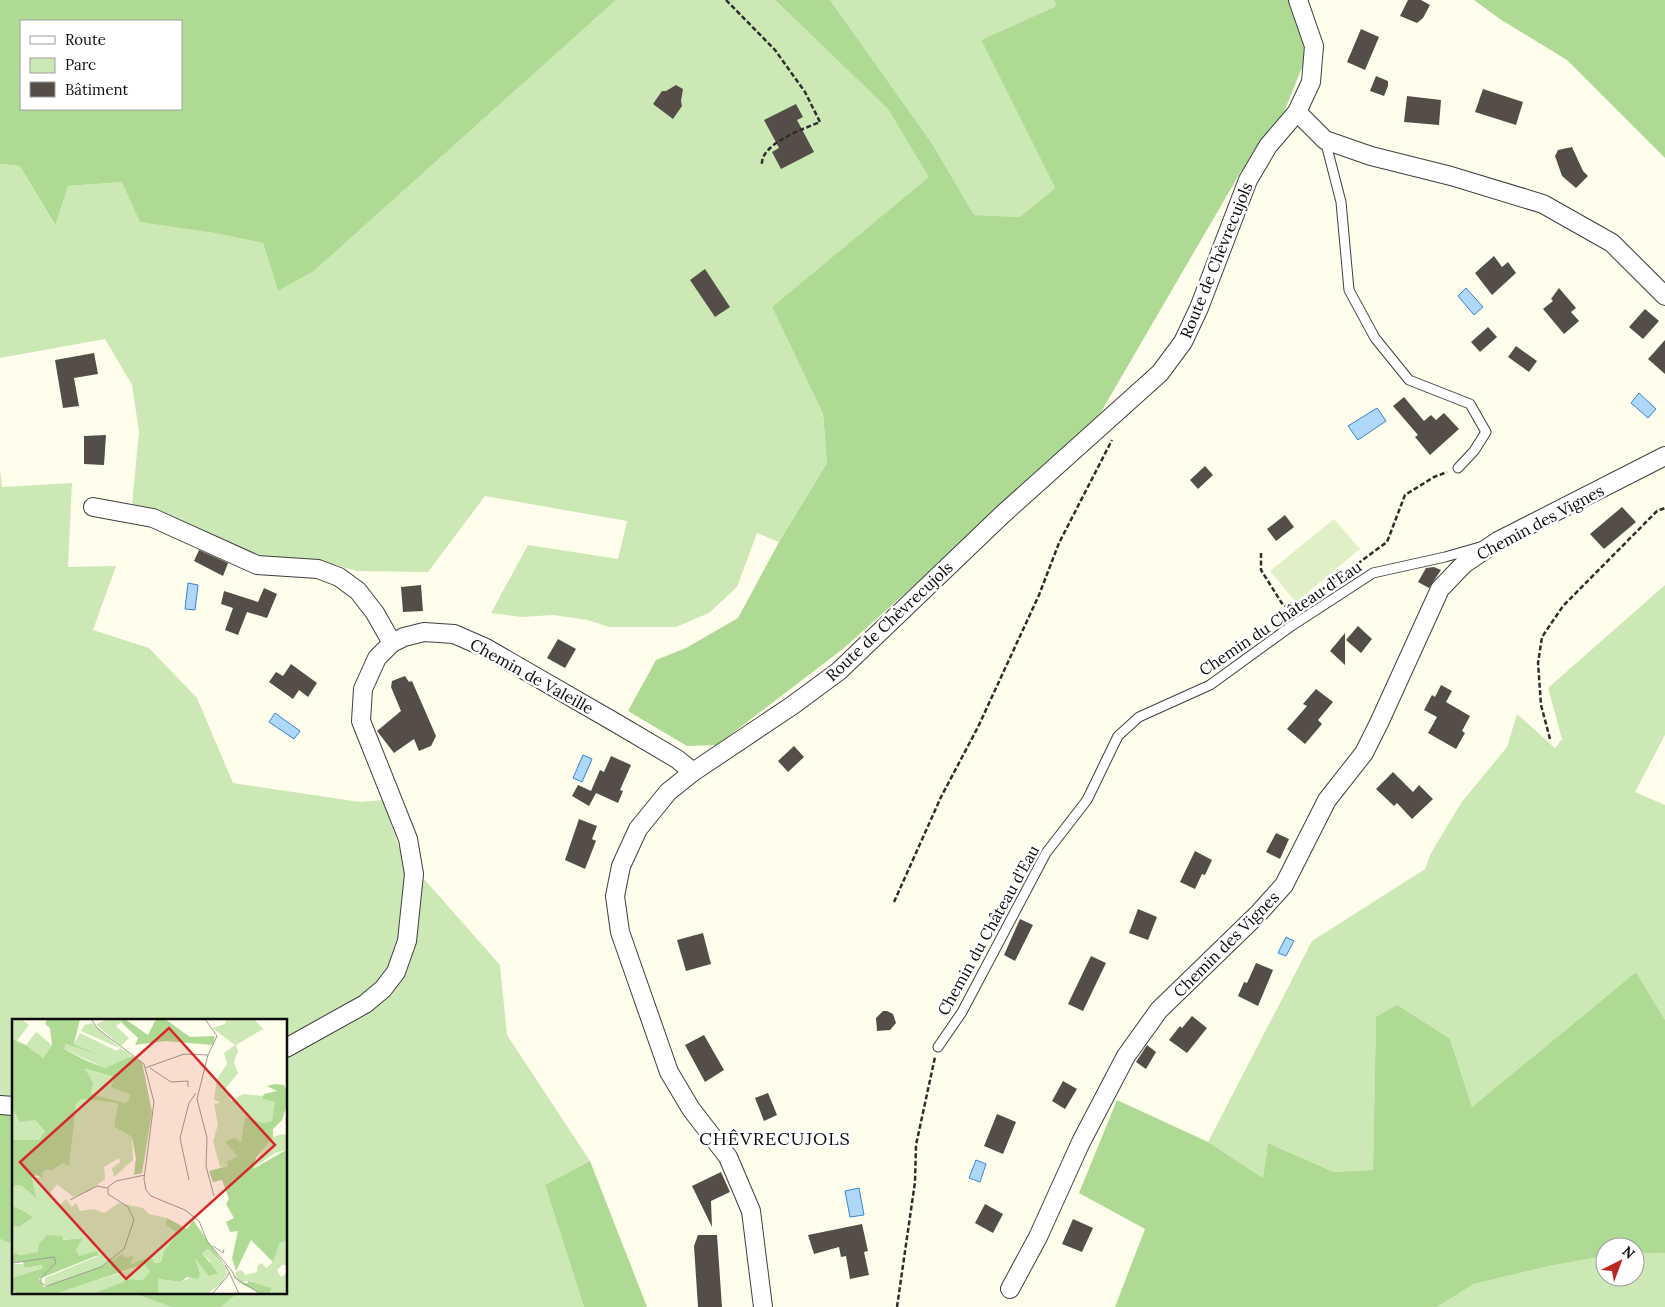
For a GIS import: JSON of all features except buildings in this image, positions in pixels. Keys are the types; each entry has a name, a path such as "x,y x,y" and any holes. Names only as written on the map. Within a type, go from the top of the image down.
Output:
{"street":[{"name":"Route de Chèvrecujols","path":"763,1307 751,1210 728,1157 691,1109 669,1072 620,932 615,896 621,866 638,829 668,792 692,772 793,705 839,671 1003,514 1160,373 1183,342 1200,308 1248,180 1268,146 1297,112 1311,82 1314,46 1298,0"},
{"path":"1297,112 1325,140 1371,156 1451,176 1543,204 1612,243 1665,296"},
{"name":"Chemin des Vignes","path":"1010,1288 1038,1237 1081,1142 1126,1056 1159,1010 1258,914 1284,885 1327,800 1364,753 1440,589 1464,564 1498,541 1665,456"},
{"path":"93,507 153,518 257,565 318,569 339,577 358,591 375,613 392,643"},
{"name":"Chemin de Valeille","path":"288,1047 365,1004 383,989 396,972 407,941 414,874 408,839 361,721 363,689 377,658 392,643 424,632 454,634 486,648 616,723 677,759 692,772"}],"lane":[{"path":"1325,140 1340,202 1349,290 1375,338 1409,380 1470,404 1486,432 1474,451 1458,468"},
{"name":"Chemin du Château d'Eau","path":"938,1047 962,1012 1046,853 1088,800 1118,736 1139,717 1210,686 1290,627 1373,573 1498,541"}],"path":[{"path":"726,0 775,50 805,92 820,122 790,134 767,150 761,161 762,166"},
{"path":"894,902 941,797 978,727 1031,613 1059,543 1113,437 1110,419"},
{"path":"1310,598 1387,542 1405,495 1434,477 1458,468"},
{"path":"1550,739 1541,705 1538,663 1542,637 1563,606 1657,511 1665,508"},
{"path":"1261,553 1261,570 1283,605 1295,610"},
{"path":"897,1307 915,1182 916,1145 938,1047"}],"green space":[{"path":"0,0 616,0 314,271 278,291 263,243 209,232 140,222 122,182 68,186 55,225 20,166 0,164"},
{"path":"616,0 775,0 888,109 930,177 772,307 823,414 827,463 779,542 757,533 737,587 709,613 676,627 609,627 588,620 553,615 522,617 491,613 528,545 618,559 627,521 485,496 428,572 357,571 321,561 261,557 158,509 132,504 139,432 132,385 105,339 0,358 0,164 20,166 54,224 68,186 122,182 209,232 263,243 278,291 314,271"},
{"path":"775,0 830,0 933,145 974,215 1020,217 1055,188 981,40 1057,6 1054,0 1293,0 1307,55 1284,112 1240,173 1094,424 844,648 717,745 687,746 628,711 656,660 686,648 738,618 779,542 827,463 823,414 772,307 929,177 888,109"},
{"path":"830,0 1054,0 1058,6 981,40 1055,188 1020,217 974,215 933,145"},
{"path":"1474,0 1665,0 1665,158 1567,60 1500,19"},
{"path":"0,469 2,487 72,483 68,567 116,566 93,630 149,648 197,698 233,783 360,802 383,800 401,853 500,965 507,1035 590,1161 545,1185 584,1307 221,1307 237,1294 288,1294 288,1019 12,1019 12,1114 0,1112"},
{"path":"1334,519 1360,549 1296,602 1270,571"},
{"path":"1665,585 1665,735 1635,792 1665,805 1665,1020 1636,972 1472,1107 1450,1039 1376,1017 1373,1170 1334,1172 1268,1143 1263,1178 1208,1142 1312,941 1425,869 1431,853 1461,803 1507,747 1517,714 1555,748 1562,739 1548,688"},
{"path":"1636,972 1665,1020 1665,1253 1645,1254 1645,1237 1595,1237 1595,1258 1549,1266 1474,1284 1437,1307 1115,1307 1145,1229 1079,1193 1117,1100 1208,1142 1263,1178 1268,1143 1334,1172 1373,1170 1376,1017 1397,1005 1450,1039 1472,1107"},
{"path":"0,1112 12,1114 12,1244 0,1239"},
{"path":"590,1161 647,1307 584,1307 545,1185"},
{"path":"0,1239 12,1244 12,1294 136,1294 171,1307 0,1307"},
{"path":"1665,1253 1665,1307 1437,1307 1474,1284 1549,1266 1595,1258 1595,1287 1645,1287 1645,1254"},
{"path":"136,1294 237,1294 221,1307 171,1307"}],"water":[{"path":"1466,288 1483,307 1474,315 1458,296"},
{"path":"1639,393 1656,409 1648,418 1631,403"},
{"path":"1377,408 1386,421 1358,440 1348,426"},
{"path":"188,583 198,585 195,610 185,609"},
{"path":"275,713 300,731 294,739 269,722"},
{"path":"583,755 592,759 582,782 573,778"},
{"path":"1286,937 1294,941 1286,956 1278,953"},
{"path":"976,1160 986,1164 980,1182 969,1178"},
{"path":"859,1188 864,1215 850,1217 845,1191"}],"district":[{"name":"CHÊVRECUJOLS","path":"775,1139"}]}
